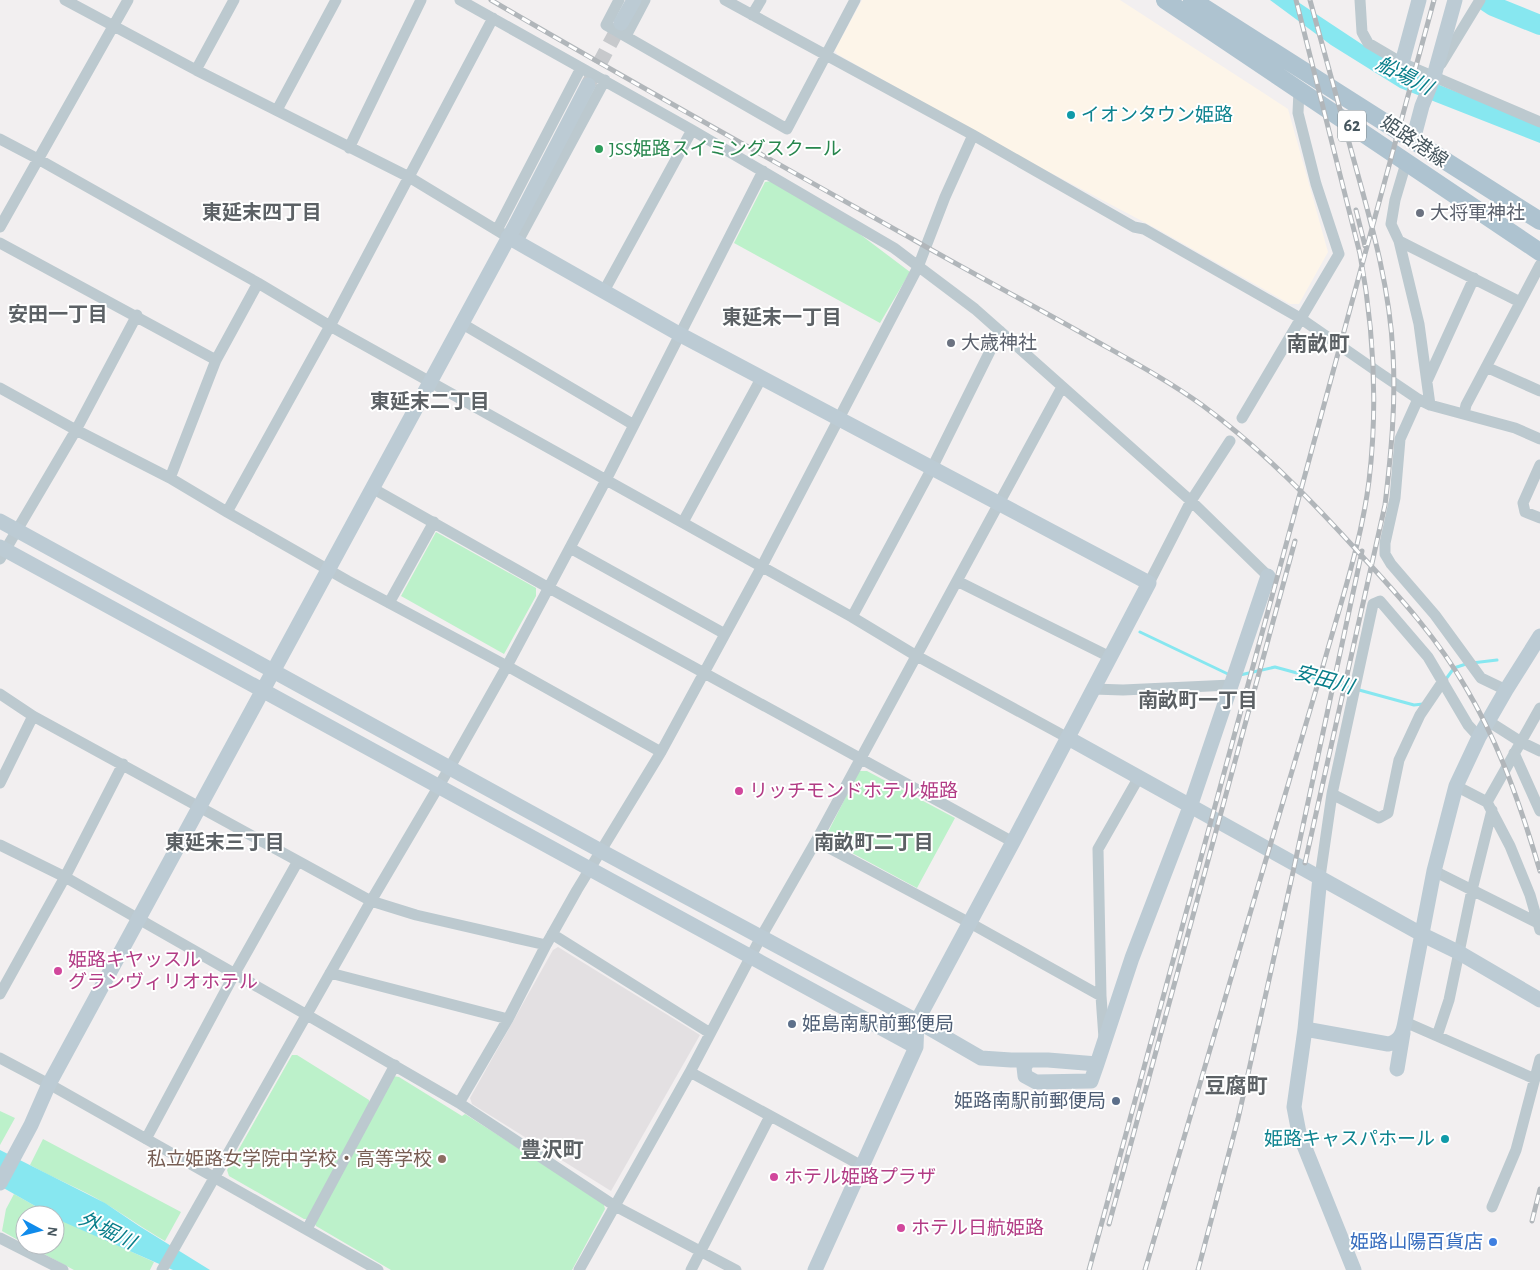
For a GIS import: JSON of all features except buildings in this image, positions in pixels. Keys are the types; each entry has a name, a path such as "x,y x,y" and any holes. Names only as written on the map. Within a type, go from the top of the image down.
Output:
{"main road":[{"name":"姫路港線","path":"1165,0 1540,252"},
{"name":"姫路港線","path":"1192,0 1540,221"}],"street":[{"path":"65,0 196,70 409,177 508,237 679,334 1149,583"},
{"path":"0,227 128,0"},
{"path":"196,70 234,0"},
{"path":"277,110 336,0"},
{"path":"349,148 421,0"},
{"path":"460,0 692,130 894,248 975,309 1191,501 1268,576 1190,806 1132,958 1091,1081 1036,1082 1025,1076 1024,1067 1029,1060"},
{"path":"618,28 619,0"},
{"path":"618,28 634,0"},
{"path":"618,28 645,0"},
{"path":"726,0 973,135 1134,227 1144,229 1300,318 1418,399 1430,405 1516,428 1540,440"},
{"path":"752,15 761,0"},
{"path":"618,28 787,129 855,0"},
{"path":"1360,0 1362,32 1368,43 1402,63 1540,122"},
{"path":"1402,63 1419,0"},
{"path":"1413,140 1455,0"},
{"path":"1433,77 1480,1"},
{"path":"227,512 330,326 493,18"},
{"path":"508,237 581,68"},
{"path":"508,237 604,80"},
{"path":"0,1183 31,1125 49,1084 329,570 588,85"},
{"path":"1242,418 1338,254 1316,184 1298,113 1300,90"},
{"path":"604,291 692,130"},
{"path":"459,1103 508,1019 552,934 661,752 762,566 918,267 945,197 973,135"},
{"path":"0,139 258,283 429,382 762,566 915,655 1423,935 1458,952 1540,1000"},
{"path":"1406,163 1395,200 1391,224 1399,242 1419,324 1430,405"},
{"path":"162,1270 371,901 507,666 606,480 763,171"},
{"path":"0,242 216,360"},
{"path":"1399,242 1520,302"},
{"path":"1464,414 1466,405 1540,265"},
{"path":"1427,381 1474,278"},
{"path":"170,478 216,360 258,283"},
{"path":"137,316 76,430 18,530 2,552 439,786 916,1047"},
{"path":"461,323 634,425"},
{"path":"852,617 932,468 1000,331"},
{"path":"1486,367 1540,391"},
{"path":"683,522 762,377"},
{"path":"579,1270 690,1072 761,937 816,841 915,655 999,505 1062,387"},
{"path":"0,388 76,430 170,478 329,570 661,752"},
{"path":"1418,399 1400,439 1395,498 1386,543 1386,554 1391,564 1435,615 1480,678 1506,690"},
{"path":"815,1270 916,1047 917,1021 1014,842 1191,501 1230,441"},
{"path":"1540,465 1523,503 1525,512 1540,518"},
{"path":"372,488 549,588 1014,842"},
{"path":"0,521 917,1021 981,1058 1097,1064"},
{"path":"390,603 434,522"},
{"path":"570,548 725,634"},
{"path":"957,581 1110,657"},
{"path":"1354,1270 1299,1133 1295,1116 1295,1094 1305,1029 1320,878 1332,794 1373,604 1380,601 1428,657 1468,725 1479,737"},
{"path":"1397,1069 1434,871 1456,786 1479,737 1540,636"},
{"path":"1332,794 1379,818 1388,813 1399,760 1420,715 1443,682"},
{"path":"1093,690 1231,685"},
{"path":"0,694 33,716 371,901 416,915 546,945"},
{"path":"1437,1036 1449,1000 1490,806 1514,753 1540,708"},
{"path":"0,783 33,716"},
{"path":"1488,721 1521,742 1540,751"},
{"path":"1514,753 1540,812"},
{"path":"0,994 66,877 123,764"},
{"path":"1104,1039 1101,996 1098,849 1139,777"},
{"path":"1456,786 1490,806 1520,870 1539,926"},
{"path":"816,841 970,923 1101,996"},
{"path":"0,846 66,877 307,1014 459,1103 616,1206 736,1270"},
{"path":"146,1139 234,973 298,861"},
{"path":"1434,871 1539,926"},
{"path":"552,934 710,1033"},
{"path":"330,973 508,1019"},
{"path":"1305,1029 1384,1044 1396,1042 1404,1028"},
{"path":"1404,1028 1437,1036 1535,1079"},
{"path":"0,1058 378,1270"},
{"path":"1492,1207 1516,1150 1540,1059"},
{"path":"306,1229 395,1065"},
{"path":"690,1072 862,1166"},
{"path":"690,1270 770,1116"},
{"path":"0,1238 63,1270"}],"shaded area":[{"name":"イオンタウン姫路","path":"862,0 1120,0 1288,109 1328,252 1299,304 1290,304 837,54 835,50"},
{"path":"558,947 700,1035 611,1191 472,1104 470,1098 553,950"}],"green space":[{"path":"772,181 857,232 910,272 880,323 734,243 765,182"},
{"path":"436,532 536,588 536,596 504,654 401,596"},
{"path":"859,771 867,771 955,818 917,888 828,840 827,834"},
{"path":"292,1055 297,1055 369,1100 370,1105 307,1219 229,1176 227,1170"},
{"name":"私立姫路女学院中学校・高等学校","path":"393,1076 399,1077 462,1116 465,1114 603,1202 605,1209 572,1270 391,1270 316,1226 314,1222"},
{"path":"0,1111 15,1118 0,1145"},
{"path":"43,1139 181,1212 165,1241 97,1199 30,1165"},
{"path":"14,1194 33,1205 15,1205 15,1238 2,1231 6,1209"},
{"path":"65,1222 154,1262 150,1270 74,1270 46,1255 65,1255"}],"water":[{"name":"船場川","path":"1270,0 1295,0 1363,45 1422,78 1540,125 1540,143 1400,88 1331,45"},
{"name":"外堀川","path":"0,1150 105,1203 210,1270 173,1270 65,1223 65,1205 33,1205 0,1186"}],"waterway":[{"path":"1484,0 1493,6 1540,25"},
{"name":"安田川","path":"1140,632 1230,675"},
{"name":"安田川","path":"1472,663 1497,660"},
{"name":"安田川","path":"1446,679 1454,668 1466,664"},
{"name":"安田川","path":"1240,675 1275,667 1414,705 1423,704"}],"tunnel":[{"path":"588,85 621,23"}],"railway":[{"path":"491,0 702,121 1146,369 1202,405 1245,439 1286,476 1343,535 1404,602 1443,652 1466,688 1499,754 1509,777 1540,871"},
{"path":"1145,1270 1343,597 1361,528 1369,481 1374,396 1369,311 1365,282 1360,254 1296,0"},
{"path":"1305,863 1385,505 1394,392 1391,330 1380,260 1310,0"},
{"path":"1089,1270 1434,0"},
{"path":"1356,210 1365,246"},
{"path":"1109,1224 1295,541"},
{"path":"1198,1270 1238,1119 1362,551"},
{"path":"1532,1221 1540,1189"}],"place":[{"name":"イオンタウン姫路","path":"1071,115"},
{"name":"JSS姫路スイミングスクール","path":"599,149"},
{"name":"大将軍神社","path":"1420,213"},
{"name":"大歳神社","path":"951,343"},
{"name":"リッチモンドホテル姫路","path":"739,791"},
{"name":"姫路キヤッスル グランヴィリオホテル","path":"58,971"},
{"name":"姫島南駅前郵便局","path":"792,1024"},
{"name":"姫路南駅前郵便局","path":"1116,1101"},
{"name":"姫路キャスパホール","path":"1445,1139"},
{"name":"私立姫路女学院中学校・高等学校","path":"442,1159"},
{"name":"ホテル姫路プラザ","path":"774,1177"},
{"name":"ホテル日航姫路","path":"901,1228"},
{"name":"姫路山陽百貨店","path":"1493,1242"}],"district":[{"name":"東延末四丁目","path":"262,213"},
{"name":"安田一丁目","path":"58,315"},
{"name":"東延末一丁目","path":"782,318"},
{"name":"南畝町","path":"1318,344"},
{"name":"東延末二丁目","path":"430,402"},
{"name":"南畝町一丁目","path":"1198,701"},
{"name":"東延末三丁目","path":"225,843"},
{"name":"南畝町二丁目","path":"874,843"},
{"name":"豆腐町","path":"1236,1086"},
{"name":"豊沢町","path":"552,1150"}]}
